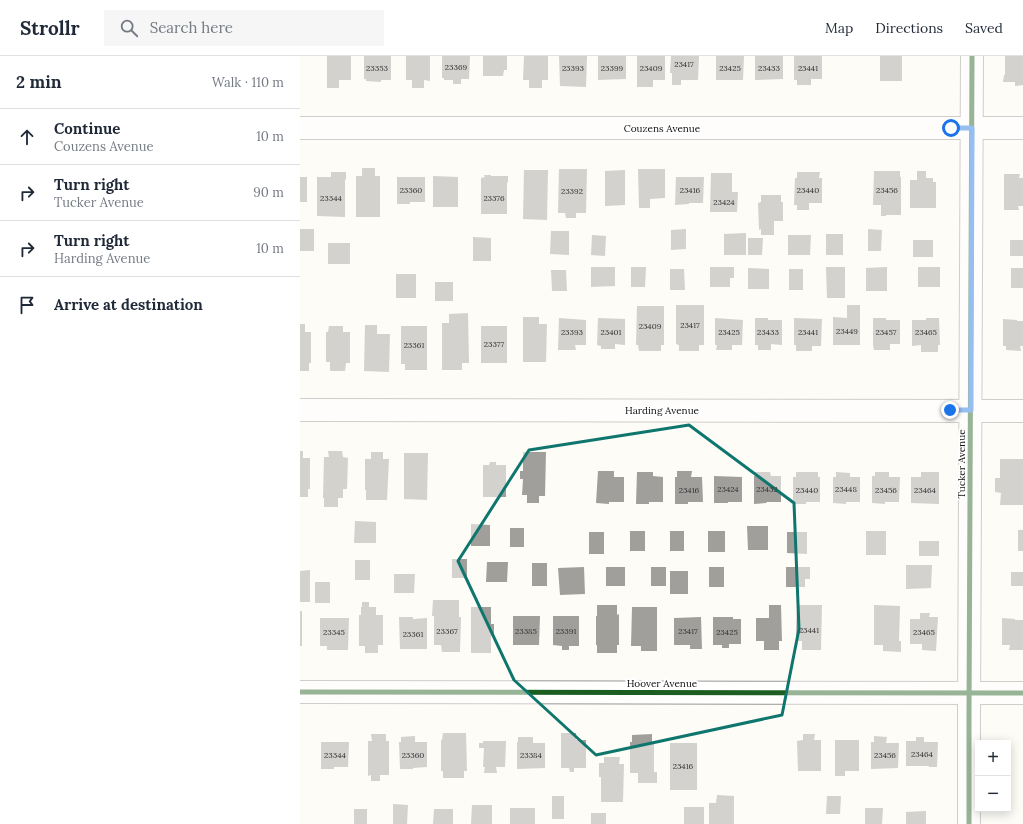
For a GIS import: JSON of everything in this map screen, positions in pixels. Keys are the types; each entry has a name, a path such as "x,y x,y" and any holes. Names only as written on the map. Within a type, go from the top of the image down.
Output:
{"street":[{"name":"Tucker Avenue","path":"969,824 972,56"},
{"name":"Couzens Avenue","path":"300,128 1023,128"},
{"name":"Harding Avenue","path":"300,410 1023,411"},
{"name":"Hoover Avenue","path":"300,692 1023,693"}],"highlighted area":[{"path":"689,425 794,503 799,629 782,715 596,755 514,680 458,561 529,450"}],"building":[{"path":"327,56 351,56 351,80 339,80 339,88 327,88"},
{"path":"364,56 391,56 391,80 381,80 381,82 366,81 366,79 364,79"},
{"path":"406,56 430,56 430,81 424,80 424,88 412,88 412,80 406,80"},
{"path":"442,56 470,56 469,79 461,79 461,84 453,84 453,80 444,80 444,78 442,78"},
{"path":"483,56 507,56 507,70 504,70 503,76 483,76"},
{"path":"524,56 548,56 548,80 542,80 542,88 529,88 529,80 523,80"},
{"path":"559,56 587,56 586,87 560,86"},
{"path":"598,56 626,56 626,79 598,80"},
{"path":"637,56 665,56 665,80 653,80 653,87 637,87"},
{"path":"671,56 699,56 698,80 681,80 681,85 672,85 672,73 670,73"},
{"path":"716,56 744,56 743,80 716,80"},
{"path":"755,56 783,56 783,79 755,80"},
{"path":"794,56 822,56 822,79 811,79 811,85 797,85 797,80 794,80"},
{"path":"880,56 902,56 902,81 880,81"},
{"path":"1005,56 1023,56 1023,85 1015,86 1015,82 1003,82 1005,75"},
{"path":"362,168 375,168 375,176 380,176 380,217 356,217 356,176 362,176"},
{"path":"559,169 587,169 586,213 576,213 576,218 566,218 565,213 558,213"},
{"path":"638,169 665,169 665,198 650,199 650,208 639,208"},
{"path":"524,170 548,170 547,220 523,219"},
{"path":"625,170 625,205 605,206 605,171"},
{"path":"874,171 900,171 901,215 881,216 881,205 873,205"},
{"path":"917,171 926,171 926,178 933,178 933,182 936,182 936,208 910,208 910,180 917,180"},
{"path":"331,172 346,172 345,217 317,216 317,177 331,177"},
{"path":"797,172 820,172 819,178 822,178 822,203 809,203 809,210 797,210 797,205 794,205 795,178 797,178"},
{"path":"711,173 732,173 732,192 738,192 737,212 710,212"},
{"path":"1004,174 1020,174 1019,178 1023,178 1023,206 1018,206 1019,210 1004,210"},
{"path":"484,175 508,176 507,214 481,214 481,178 485,177"},
{"path":"433,176 458,177 458,207 433,207"},
{"path":"300,177 307,177 307,202 300,202"},
{"path":"397,177 425,177 425,202 397,204"},
{"path":"676,177 704,177 703,203 675,205"},
{"path":"761,195 781,195 781,202 783,202 783,221 774,221 774,235 761,235 761,229 759,230 758,203 761,202"},
{"path":"300,229 314,229 314,251 300,251"},
{"path":"686,229 686,249 671,250 671,230"},
{"path":"868,229 882,230 881,251 868,251"},
{"path":"551,231 569,231 569,255 550,254"},
{"path":"746,233 746,255 724,255 724,234"},
{"path":"826,234 843,234 843,255 826,255"},
{"path":"592,235 606,236 605,256 591,255"},
{"path":"788,235 811,235 810,255 788,255"},
{"path":"473,237 491,238 491,261 473,261"},
{"path":"748,238 763,238 762,255 748,255"},
{"path":"913,240 933,240 933,257 913,257"},
{"path":"1010,240 1023,240 1023,256 1010,256"},
{"path":"328,243 350,243 350,264 328,264"},
{"path":"591,267 615,267 615,286 591,287"},
{"path":"631,267 646,267 645,287 631,287"},
{"path":"710,267 734,267 734,278 730,278 730,287 710,287"},
{"path":"826,267 845,267 845,298 827,298"},
{"path":"887,267 887,291 866,291 866,268"},
{"path":"918,267 940,267 940,287 918,287"},
{"path":"748,268 769,269 769,289 748,289"},
{"path":"1011,268 1023,268 1023,288 1011,288"},
{"path":"670,269 684,269 685,290 670,290"},
{"path":"789,269 803,269 803,290 789,290"},
{"path":"551,270 566,270 567,291 552,291"},
{"path":"396,274 416,274 416,298 396,298"},
{"path":"435,282 453,282 453,301 435,301"},
{"path":"676,305 704,305 704,345 699,345 699,351 679,351 679,345 676,344"},
{"path":"847,305 860,305 860,345 833,345 833,317 847,318"},
{"path":"637,306 664,306 664,345 661,345 661,351 639,351 638,345 636,345"},
{"path":"468,313 469,363 462,363 462,370 442,370 442,323 449,323 449,314"},
{"path":"523,317 539,317 539,324 547,324 546,362 523,362"},
{"path":"559,318 586,320 586,345 575,345 576,350 558,350"},
{"path":"598,318 625,319 625,345 615,344 615,349 601,349 601,346 597,345"},
{"path":"715,318 743,320 742,345 732,345 732,350 716,350"},
{"path":"755,318 782,320 782,345 771,344 771,350 758,350 758,345 755,345"},
{"path":"794,318 822,319 821,346 812,346 812,351 796,351 796,345 794,345"},
{"path":"873,318 900,320 900,344 890,344 890,350 874,350"},
{"path":"926,318 939,318 940,345 938,345 938,352 921,352 921,345 912,346 912,320 926,320"},
{"path":"1003,319 1023,321 1023,346 1020,346 1021,351 1006,350 1006,346 1003,346"},
{"path":"300,324 305,324 305,332 311,332 311,363 309,363 309,371 300,371"},
{"path":"365,325 377,325 377,334 390,334 389,372 364,371"},
{"path":"329,326 343,326 343,332 350,332 350,363 346,363 345,371 331,371 330,362 326,362 326,332 328,332"},
{"path":"401,326 427,326 427,370 405,370 405,364 401,364"},
{"path":"481,326 507,326 507,363 481,363"},
{"path":"300,451 303,451 303,458 310,458 310,489 308,489 308,497 300,497"},
{"path":"328,451 342,451 343,457 348,458 347,489 343,489 343,498 338,498 338,507 324,507 324,457 329,457"},
{"path":"371,452 383,452 383,459 389,459 387,500 366,500 365,459 371,459"},
{"path":"523,452 546,452 545,496 539,496 539,503 527,503 527,495 522,495 523,479 520,479 520,471 523,471"},
{"path":"404,453 428,453 427,500 404,499"},
{"path":"1000,459 1023,459 1023,505 1000,505 1001,493 995,492 995,478 1000,478"},
{"path":"490,462 496,462 496,465 506,465 506,497 483,497 483,465 489,465"},
{"path":"598,471 614,471 614,477 624,477 624,502 609,502 609,504 596,503"},
{"path":"677,471 692,471 691,477 702,477 703,502 675,504 675,477 677,477"},
{"path":"637,472 653,472 653,476 663,477 663,502 636,504"},
{"path":"755,472 770,472 771,476 781,476 781,502 754,504"},
{"path":"796,472 818,472 818,477 820,477 820,502 793,504 793,477 796,477"},
{"path":"836,472 850,473 850,477 860,477 860,502 846,502 846,504 833,503 833,477 836,477"},
{"path":"875,472 889,472 889,477 900,477 899,502 885,502 885,504 872,503 872,476 875,476"},
{"path":"921,472 939,472 939,504 911,503 911,477 921,477"},
{"path":"714,476 742,477 742,502 714,503"},
{"path":"355,521 376,522 376,543 354,543"},
{"path":"471,524 490,525 490,546 471,546"},
{"path":"747,526 768,526 768,550 748,550"},
{"path":"510,528 524,528 524,547 510,547"},
{"path":"1018,530 1023,530 1023,551 1018,551"},
{"path":"630,531 645,531 645,551 630,551"},
{"path":"670,531 684,531 684,551 670,551"},
{"path":"708,531 725,531 725,552 708,552"},
{"path":"866,531 886,531 886,555 866,555"},
{"path":"589,532 604,532 604,554 589,554"},
{"path":"787,532 807,532 807,554 787,553"},
{"path":"919,541 939,541 939,556 919,556"},
{"path":"452,559 467,559 467,578 452,578"},
{"path":"355,560 370,560 370,580 355,580"},
{"path":"487,562 508,562 507,582 486,582"},
{"path":"532,563 547,563 547,586 532,586"},
{"path":"906,565 932,565 931,588 906,589"},
{"path":"584,567 585,594 560,595 558,568"},
{"path":"606,567 625,567 625,586 606,586"},
{"path":"651,567 666,567 666,586 651,586"},
{"path":"709,567 724,567 724,587 709,587"},
{"path":"786,567 810,567 810,579 805,579 805,587 786,587"},
{"path":"310,570 310,602 300,602 300,571"},
{"path":"670,571 688,571 688,594 670,594"},
{"path":"1011,572 1023,572 1023,586 1011,586"},
{"path":"394,574 415,574 414,593 394,593"},
{"path":"315,582 330,582 330,603 315,603"},
{"path":"433,600 459,600 459,617 461,617 460,652 442,652 441,645 434,645 434,616 432,616"},
{"path":"362,602 369,602 369,607 376,607 376,615 383,615 383,645 378,645 378,653 365,653 365,646 359,646 359,615 361,615"},
{"path":"597,605 617,605 617,615 619,614 619,645 617,645 617,653 597,653"},
{"path":"769,605 781,605 782,641 779,641 779,650 764,650 764,641 756,641 756,618 769,618"},
{"path":"797,605 822,605 821,650 802,650 802,641 796,641"},
{"path":"874,605 900,606 899,641 901,641 901,652 883,651 883,645 874,645"},
{"path":"471,607 491,607 491,624 494,624 494,636 491,636 491,653 471,653"},
{"path":"632,607 657,607 657,651 641,651 641,646 631,646"},
{"path":"300,611 302,611 302,646 300,646"},
{"path":"920,613 930,613 929,617 938,617 936,651 922,650 922,644 910,644 910,619 920,619"},
{"path":"513,616 540,616 539,645 513,645"},
{"path":"553,616 579,616 579,646 569,646 569,650 562,650 562,646 553,645"},
{"path":"399,617 413,617 413,619 427,618 427,649 400,649"},
{"path":"701,617 702,649 690,649 690,645 674,645 674,618"},
{"path":"713,617 733,617 733,619 741,619 741,644 729,644 729,648 722,648 722,645 713,645"},
{"path":"320,618 349,618 348,650 327,650 327,646 320,646"},
{"path":"1002,618 1023,620 1023,650 1009,650 1010,645 1002,645"},
{"path":"443,733 466,733 467,771 464,771 464,778 443,778 443,771 441,771 441,740"},
{"path":"561,733 576,733 576,740 586,740 586,768 574,768 574,772 570,772 569,768 561,768"},
{"path":"371,734 386,734 386,741 389,741 389,775 380,775 380,781 371,781 371,775 368,776 368,741 372,741"},
{"path":"652,734 652,742 654,742 654,772 657,772 657,783 638,783 638,773 630,773 630,742 632,742 632,735"},
{"path":"803,734 815,734 814,740 821,740 821,771 798,771 797,741 803,740"},
{"path":"415,736 415,742 427,742 427,767 400,769 399,742 401,742 401,737"},
{"path":"874,736 887,737 886,743 899,743 898,768 871,769 871,742 874,742"},
{"path":"518,737 533,737 533,743 545,743 545,768 517,769"},
{"path":"916,737 924,737 924,742 938,742 937,767 906,766 906,741 916,741"},
{"path":"835,740 859,740 859,771 845,771 845,776 835,776"},
{"path":"483,741 506,741 505,767 496,767 497,773 484,773 484,748 479,748 479,743 483,743"},
{"path":"321,742 349,742 348,767 321,769"},
{"path":"670,743 697,743 697,790 670,790"},
{"path":"604,757 620,757 619,764 624,764 623,802 601,802 601,777 599,777 599,763 604,763"},
{"path":"717,795 734,796 734,824 709,824 709,803 716,803"},
{"path":"552,796 564,796 564,819 552,819"},
{"path":"827,796 841,796 840,814 826,814"},
{"path":"393,804 408,805 407,824 393,824"},
{"path":"472,805 492,805 492,824 471,824"},
{"path":"684,807 704,807 704,824 684,824"},
{"path":"510,808 535,808 535,824 510,824"},
{"path":"865,808 883,808 882,824 865,824"},
{"path":"354,809 367,809 367,824 354,824"},
{"path":"434,809 453,809 453,824 433,824"},
{"path":"926,811 926,824 906,824 906,812"},
{"path":"591,813 606,813 606,824 591,824"}],"cycle path":[{"path":"969,824 972,56"},
{"path":"300,692 1023,693"}],"route":[{"path":"950,410 971,410 972,149 972,128 951,128"}]}
